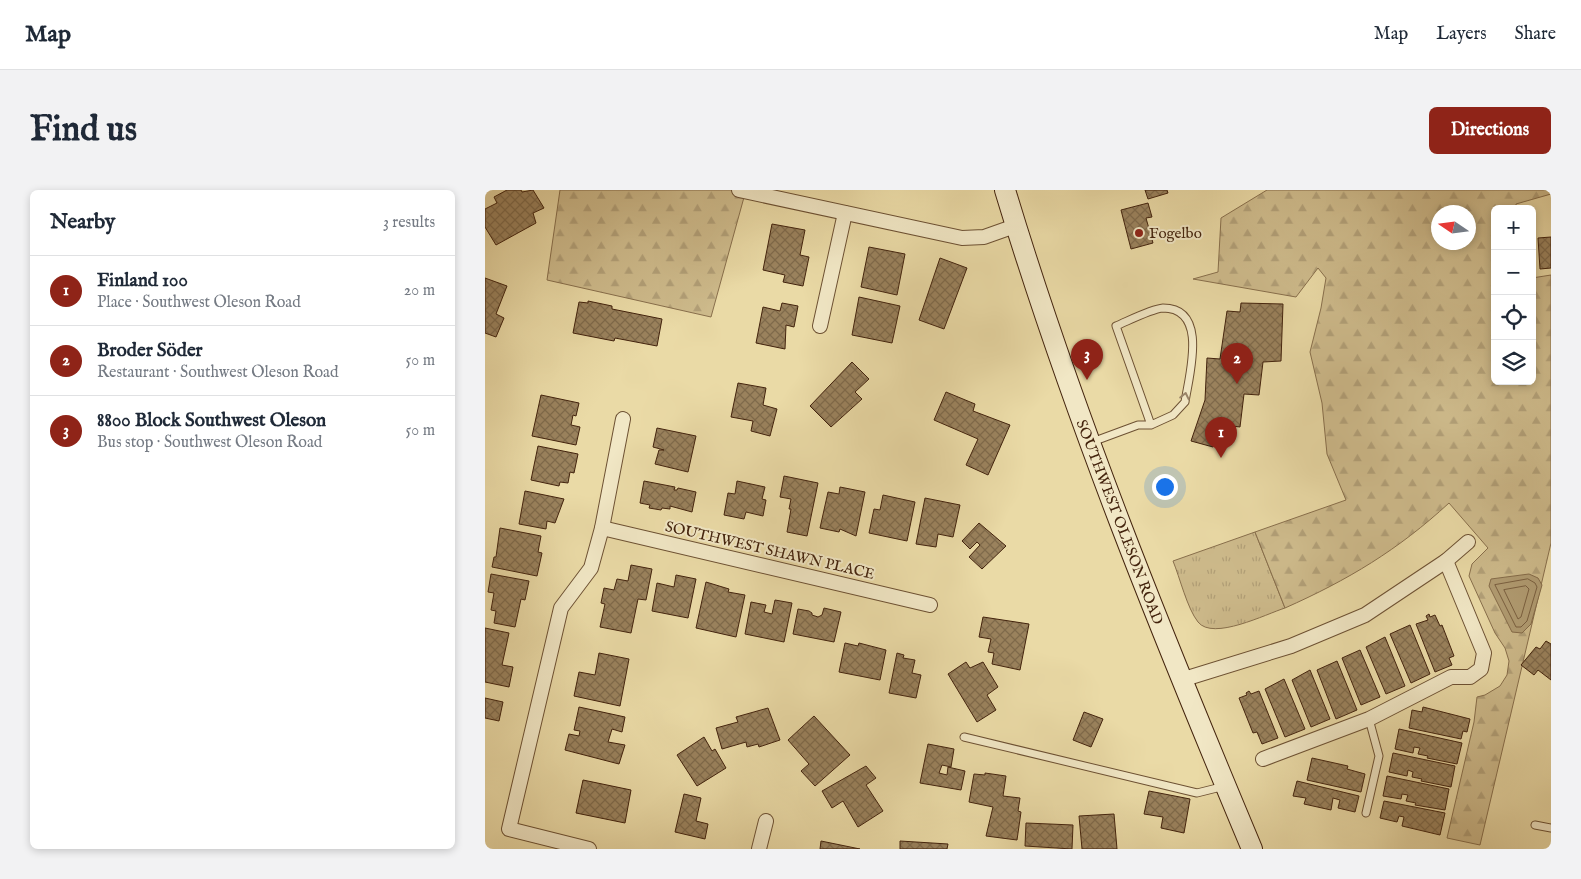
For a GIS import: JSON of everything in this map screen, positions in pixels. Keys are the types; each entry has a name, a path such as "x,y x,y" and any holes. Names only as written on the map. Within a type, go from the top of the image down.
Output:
{"main road":[{"name":"SOUTHWEST OLESON ROAD","path":"1005,190 1015,226 1089,443 1139,576 1252,849"}],"street":[{"path":"739,190 962,238 984,237 1015,226"},
{"path":"820,326 845,213"},
{"path":"589,849 509,830 561,608 591,568 623,419"},
{"name":"SOUTHWEST SHAWN PLACE","path":"601,528 930,605"},
{"path":"1181,680 1291,646 1365,615 1446,561 1468,542"},
{"path":"1263,759 1369,719 1451,678 1470,677 1481,669 1483,653 1446,561"},
{"path":"759,849 766,821"}],"lane":[{"path":"1089,443 1138,425 1151,425 1173,415 1185,402 1193,330 1181,314 1172,309 1161,308 1116,326 1151,425"},
{"path":"1366,813 1379,753 1369,719"},
{"path":"964,737 1197,793 1225,786"},
{"path":"1535,825 1551,828"}],"green space":[{"path":"560,190 746,190 711,317 547,280"},
{"path":"1267,190 1551,190 1551,194 1516,205 1491,205 1491,385 1536,385 1536,277 1551,275 1551,543 1480,845 1447,838 1474,722 1477,697 1485,695 1500,686 1507,675 1509,661 1505,648 1495,633 1469,576 1472,564 1488,548 1449,503 1411,535 1371,563 1285,608 1255,532 1346,500 1327,454 1322,403 1310,352 1326,278 1318,268 1296,297 1193,279 1218,272 1221,218"},
{"path":"1255,532 1285,608 1227,628 1215,629 1205,627 1198,622 1190,609 1173,561"}],"water":[{"path":"1529,574 1538,578 1542,585 1531,624 1522,633 1512,632 1489,586 1491,579"}],"building":[{"path":"507,190 521,190 522,192 533,190 544,208 533,213 536,223 496,245 485,227 485,209 497,203 494,197"},
{"path":"1145,190 1167,190 1168,193 1148,199"},
{"name":"Fogelbo","path":"1148,203 1152,217 1146,218 1153,243 1131,249 1121,210"},
{"path":"772,224 805,230 800,255 809,257 803,286 783,282 785,275 763,270"},
{"path":"1551,237 1551,268 1540,269 1538,238"},
{"path":"869,247 905,254 897,295 861,287"},
{"path":"940,258 967,268 944,329 919,320"},
{"path":"485,278 507,286 496,314 504,318 496,337 485,333"},
{"path":"859,297 900,306 892,343 852,335"},
{"path":"588,301 612,306 612,309 662,319 657,346 615,338 614,341 573,333 579,302 588,303"},
{"path":"782,303 798,306 794,327 786,325 785,349 756,343 763,307 780,311"},
{"path":"1241,303 1283,304 1281,361 1263,362 1259,395 1244,394 1240,427 1216,424 1213,447 1191,441 1205,400 1207,358 1220,359 1227,311 1240,312"},
{"path":"852,362 869,379 855,392 862,399 831,427 810,406"},
{"path":"738,383 766,388 763,405 777,409 770,436 751,431 753,421 731,417"},
{"path":"946,392 975,404 973,411 1010,425 988,475 966,465 978,439 934,420"},
{"path":"541,395 579,403 576,416 573,415 571,425 580,427 576,445 532,436"},
{"path":"657,428 696,436 688,472 655,464 659,450 664,450 653,447"},
{"path":"538,446 578,454 574,473 570,472 568,483 560,482 559,486 531,480"},
{"path":"784,476 818,483 807,536 787,532 791,499 780,497"},
{"path":"644,481 675,487 674,490 678,488 696,492 692,512 670,506 670,509 662,508 661,510 649,508 650,505 640,503"},
{"path":"737,481 765,487 762,499 766,500 763,516 746,512 744,519 724,515 728,493 735,494"},
{"path":"840,487 865,492 856,536 840,529 839,532 820,528 828,492 839,494"},
{"path":"525,491 564,499 555,523 547,521 546,529 519,524"},
{"path":"883,495 915,502 907,541 869,533 874,509 880,510"},
{"path":"925,498 960,505 953,537 938,534 936,547 916,544"},
{"path":"979,523 1006,546 982,569 969,557 980,545 977,542 970,549 962,541"},
{"path":"500,528 541,536 538,552 542,553 537,576 492,567 494,557 496,557"},
{"path":"631,565 652,569 646,600 638,599 631,633 600,627 605,604 601,603 604,588 614,590 617,579 628,581"},
{"path":"491,574 529,581 525,600 521,599 515,627 494,623 496,611 491,610 494,593 488,592"},
{"path":"676,575 696,579 688,618 652,611 657,583 674,587"},
{"path":"706,582 729,589 728,592 745,595 736,637 696,628"},
{"path":"775,600 792,603 784,642 745,634 751,602 766,605 764,612 772,614"},
{"path":"824,608 841,612 834,642 793,634 798,609 809,611 812,615 818,617 822,615"},
{"path":"1429,614 1430,617 1435,615 1440,626 1442,625 1454,656 1449,658 1452,665 1435,672 1416,624 1428,620 1426,616"},
{"path":"983,617 1029,624 1020,670 992,664 994,653 988,652 991,639 979,637"},
{"path":"1410,625 1430,674 1411,683 1390,634"},
{"path":"485,628 509,633 502,665 513,667 509,687 485,682"},
{"path":"1385,637 1405,686 1386,694 1366,647"},
{"path":"1546,641 1551,644 1551,680 1538,670 1534,675 1521,665 1536,647 1540,649"},
{"path":"845,643 858,646 859,643 886,650 880,680 839,672"},
{"path":"1360,650 1380,697 1361,705 1342,658"},
{"path":"599,653 629,659 620,706 574,696 579,672 595,675"},
{"path":"897,653 904,655 903,658 915,660 912,673 921,675 916,698 889,693"},
{"path":"1337,661 1357,710 1336,719 1317,670"},
{"path":"966,662 970,668 983,662 998,687 987,695 996,710 977,722 948,674"},
{"path":"1310,670 1330,719 1311,727 1292,680"},
{"path":"1284,679 1305,729 1285,737 1265,689"},
{"path":"1249,691 1251,694 1259,691 1278,738 1262,744 1257,732 1253,733 1239,698 1247,695 1246,693"},
{"path":"485,698 503,702 499,721 485,718"},
{"path":"579,707 625,717 622,732 612,729 608,742 625,745 619,764 565,750 569,734 579,736 580,731 574,730"},
{"path":"1423,707 1470,719 1467,732 1463,731 1461,739 1409,728 1412,710 1422,712"},
{"path":"768,708 780,740 759,747 758,744 747,747 746,742 722,749 716,728 738,722 736,717"},
{"path":"1084,712 1103,719 1091,747 1073,740"},
{"path":"814,716 850,755 815,786 801,771 809,764 788,740"},
{"path":"1399,729 1462,743 1457,764 1427,758 1428,756 1418,754 1420,748 1414,747 1413,753 1395,749"},
{"path":"704,737 712,751 715,749 726,768 697,786 677,755"},
{"path":"928,744 954,749 951,767 942,765 939,773 947,775 948,767 965,771 961,790 920,783"},
{"path":"1393,753 1455,766 1451,787 1421,781 1422,779 1412,777 1413,772 1408,770 1407,776 1389,772"},
{"path":"1312,758 1348,766 1347,769 1365,774 1361,792 1307,780"},
{"path":"866,766 876,778 866,785 883,811 858,827 843,801 832,808 822,791"},
{"path":"985,773 1006,776 1003,796 1020,798 1018,811 1021,812 1017,840 986,836 993,807 969,802 974,774 985,775"},
{"path":"1387,776 1449,789 1445,810 1415,805 1416,803 1406,801 1408,795 1402,794 1401,799 1383,796"},
{"path":"583,780 631,790 625,823 576,813"},
{"path":"1297,781 1359,796 1355,812 1338,808 1340,800 1333,798 1331,810 1304,804 1306,798 1293,796"},
{"path":"1149,791 1190,799 1184,833 1161,828 1163,817 1144,814"},
{"path":"684,794 701,798 696,821 708,824 705,839 675,832"},
{"path":"1384,801 1445,813 1440,835 1402,826 1404,817 1399,816 1397,822 1380,818"},
{"path":"1114,814 1117,849 1082,849 1079,816"},
{"path":"1026,823 1073,825 1072,849 1025,846"},
{"path":"821,841 860,849 820,849"},
{"path":"900,841 948,844 947,849 900,849"}],"place":[{"name":"Fogelbo","path":"1139,233"},
{"name":"8800 Block Southwest Oleson","path":"1087,380"},
{"name":"Broder Söder","path":"1237,384"},
{"name":"Finland 100","path":"1221,458"}]}
